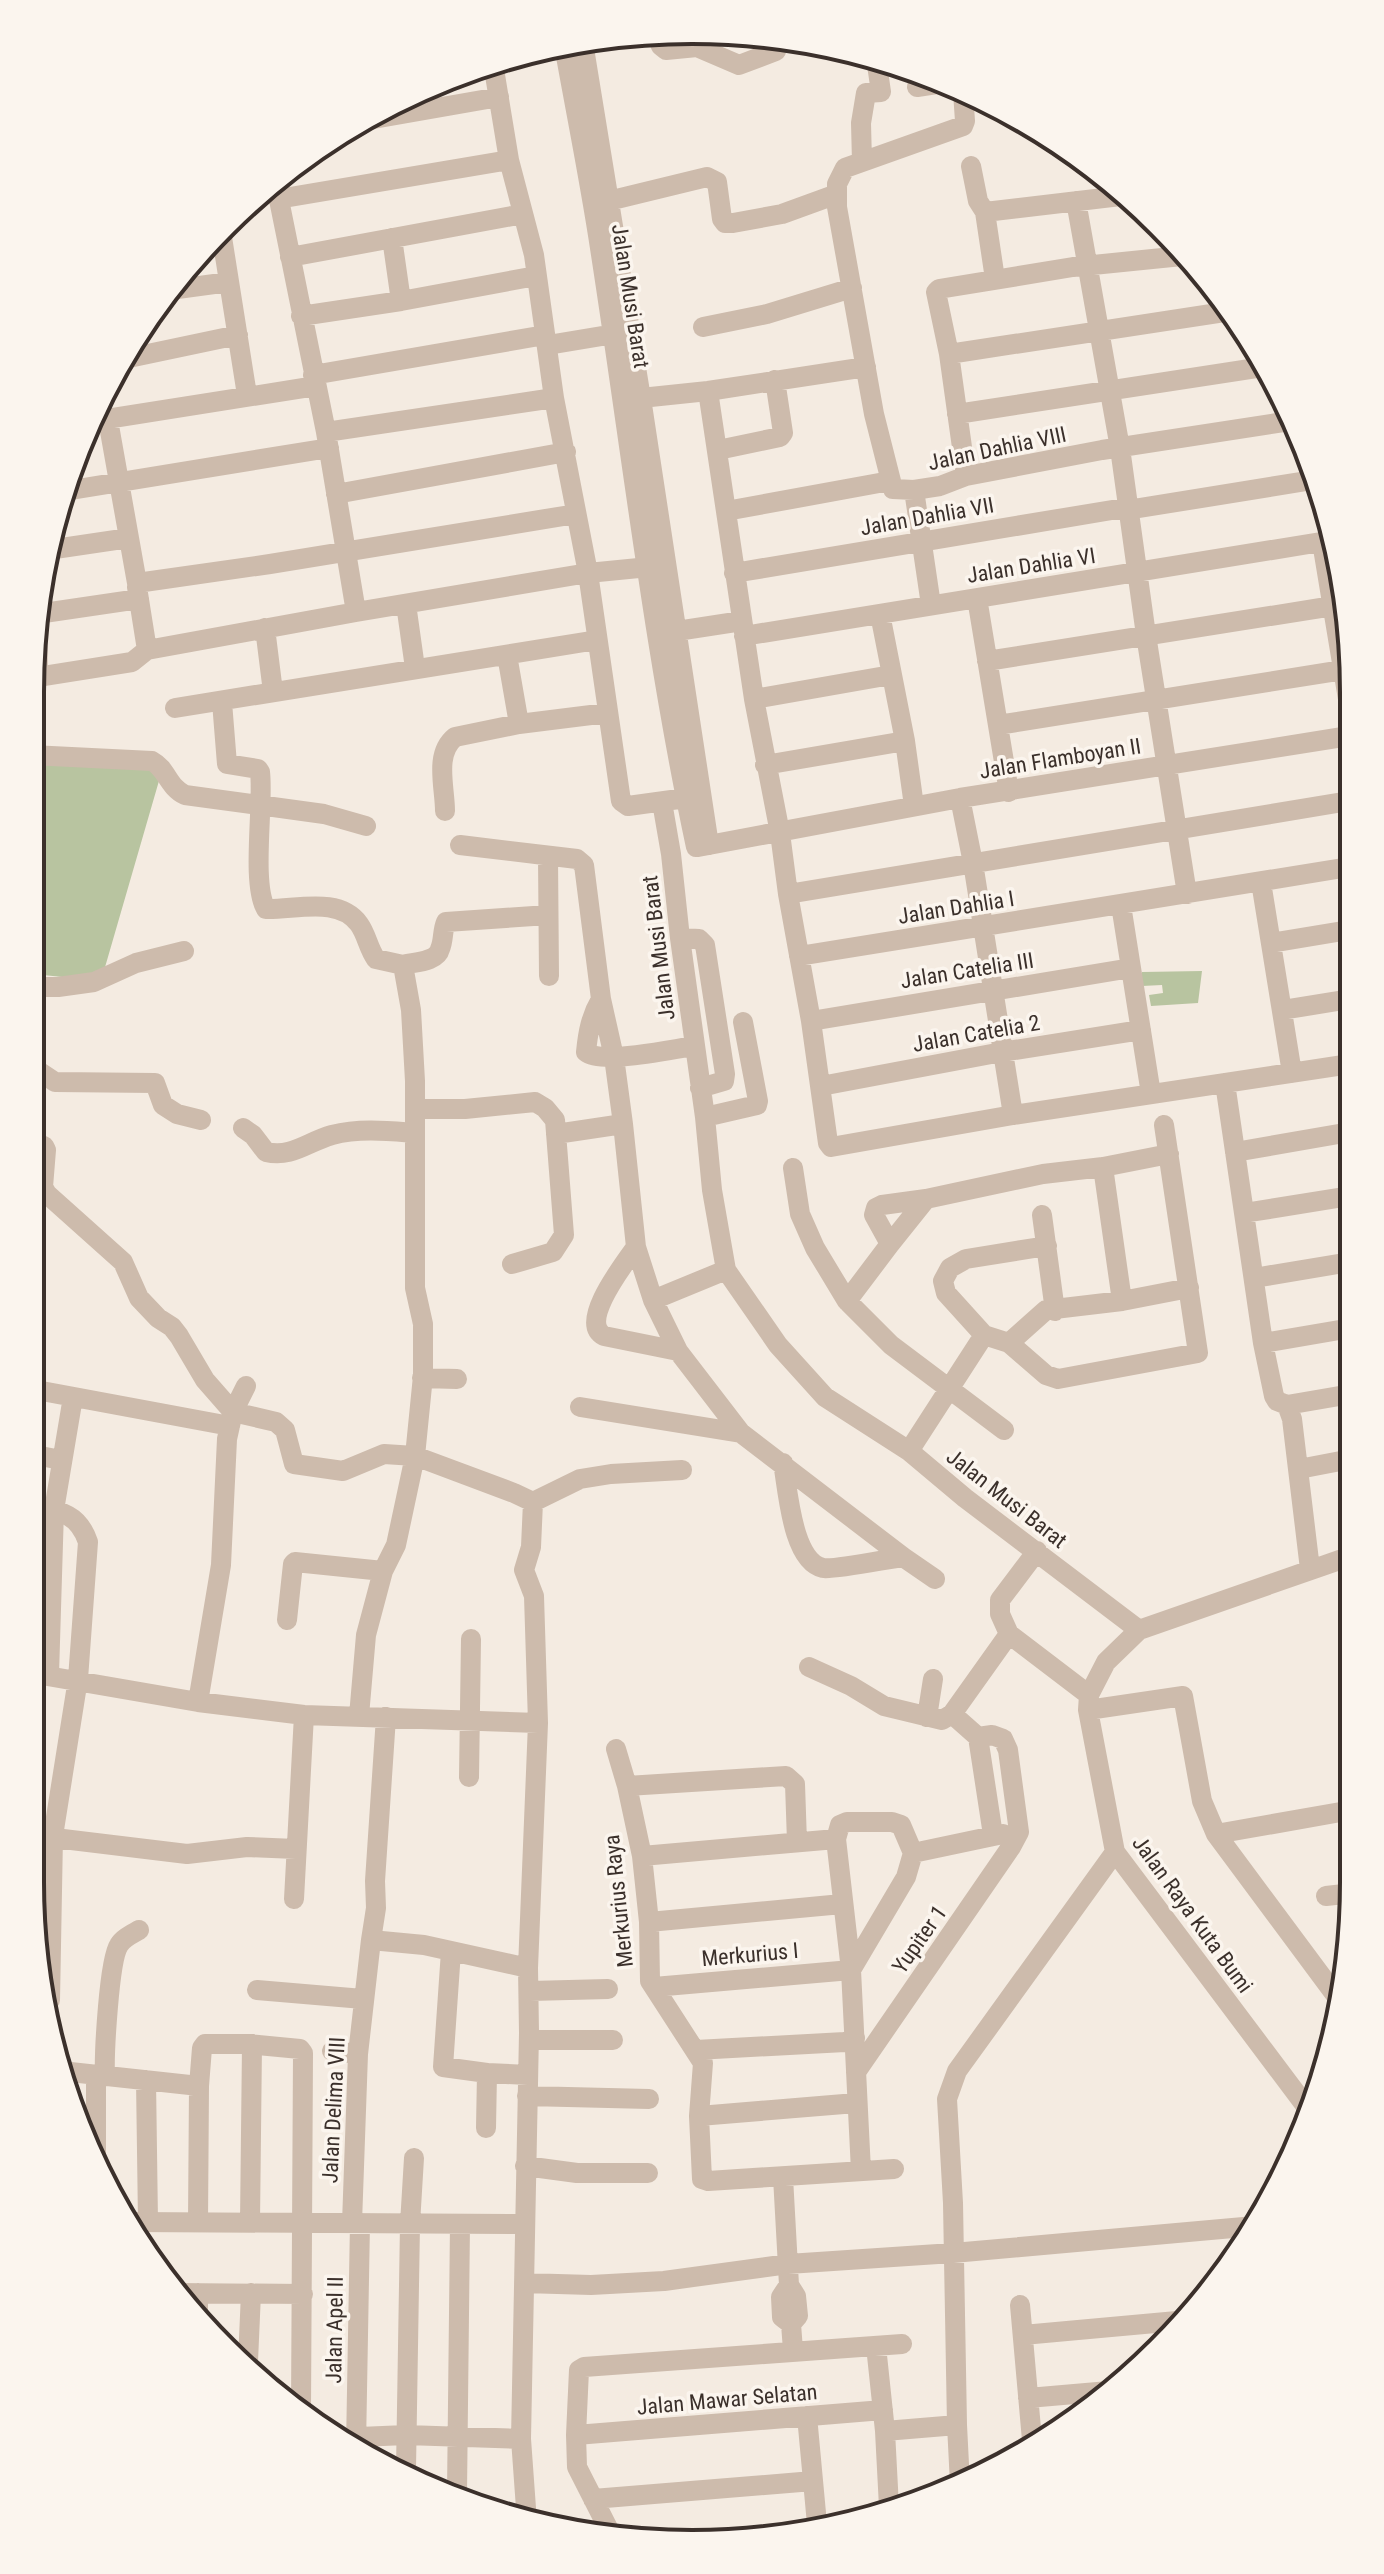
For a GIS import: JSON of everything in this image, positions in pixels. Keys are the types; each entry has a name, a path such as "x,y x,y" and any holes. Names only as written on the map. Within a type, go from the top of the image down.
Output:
{"street":[{"path":"660,45 666,50 697,47 739,65 776,51"},
{"name":"Jalan Musi Barat","path":"584,53 600,203 657,567 686,798 702,846"},
{"name":"Jalan Musi Barat","path":"566,56 600,203"},
{"path":"862,162 861,123 866,93 881,92 878,71"},
{"path":"495,75 509,160 530,239 554,398 588,573 621,801 628,806 686,798"},
{"path":"917,87 922,86"},
{"path":"398,115 499,97"},
{"path":"726,511 890,481 866,367 837,184 845,168 963,126 964,104"},
{"path":"286,188 509,160"},
{"path":"971,166 978,201 985,212 995,279"},
{"path":"600,203 707,177 717,182 722,219 725,223 733,223 782,214 837,194"},
{"path":"278,194 327,440 356,612"},
{"path":"985,212 1107,195"},
{"path":"1076,201 1120,448 1187,894"},
{"path":"290,257 523,214"},
{"path":"392,238 401,301"},
{"path":"223,245 247,395"},
{"path":"966,476 949,354 936,292 939,289 1073,267 1172,257"},
{"path":"301,316 536,276"},
{"path":"186,288 229,282"},
{"path":"703,327 767,314 852,288"},
{"path":"949,354 1217,313"},
{"path":"104,420 546,340 621,333"},
{"name":"Jalan Musi Barat","path":"621,333 641,398 657,567 677,631 702,846"},
{"path":"138,356 238,335"},
{"path":"641,398 866,367"},
{"path":"957,414 1253,369"},
{"path":"718,450 780,437 783,433 775,380"},
{"path":"708,391 754,699 780,833 831,1147 1013,1115 1340,1066"},
{"path":"77,489 554,398"},
{"name":"Jalan Dahlia VIII","path":"890,481 893,489 914,490 940,486 966,476 1281,422"},
{"path":"102,424 119,481 147,650"},
{"path":"336,494 566,452"},
{"name":"Jalan Dahlia VII","path":"734,573 1305,481"},
{"path":"914,490 931,605"},
{"path":"49,613 138,591 346,551 576,514"},
{"path":"60,548 129,538"},
{"name":"Jalan Dahlia VI","path":"677,631 743,628 880,614 1322,542"},
{"path":"44,676 132,662 147,650 265,628 588,573 657,567"},
{"path":"1332,594 1336,628"},
{"path":"977,598 1009,792"},
{"path":"406,604 415,668"},
{"path":"987,661 1333,606"},
{"path":"880,614 905,741 914,806"},
{"path":"265,628 273,692"},
{"path":"175,708 597,640"},
{"path":"507,655 519,724"},
{"path":"998,725 1339,671"},
{"path":"754,699 891,675"},
{"path":"222,702 227,764 258,769 260,772 262,902 266,909 319,906 339,911 357,922 376,959 403,965 436,957 446,922 548,915"},
{"path":"445,811 442,765 450,740 519,724 607,713"},
{"name":"Jalan Flamboyan II","path":"702,846 960,798 1340,737"},
{"path":"765,765 905,741"},
{"path":"44,756 152,761 161,766 176,791 185,795 324,814 366,826"},
{"path":"960,798 1013,1115"},
{"path":"662,802 671,854"},
{"path":"788,894 1340,803"},
{"path":"460,845 577,859 584,865 601,999 589,1029 586,1052 591,1056 614,1057 695,1046"},
{"name":"Jalan Musi Barat","path":"702,846 671,854 712,1190 726,1270 778,1345 825,1397 909,1451 965,1498 1139,1630"},
{"path":"548,857 549,976"},
{"name":"Jalan Dahlia I","path":"799,956 1340,869"},
{"path":"1261,882 1292,1073"},
{"path":"1121,905 1151,1094"},
{"path":"1271,943 1340,932"},
{"path":"680,938 699,939 705,945 725,1074 724,1081 700,1088"},
{"path":"44,987 94,982 136,963 184,951"},
{"path":"359,1716 366,1635 383,1571 396,1545 415,1456 422,1378 423,1324 415,1288 415,1109 411,1010 403,965"},
{"name":"Jalan Catelia III","path":"811,1021 1131,968"},
{"path":"1282,1010 1340,1001"},
{"path":"705,1117 757,1105 743,1022"},
{"name":"Jalan Catelia 2","path":"821,1086 1141,1030"},
{"path":"614,1057 636,1247 653,1300 678,1351 741,1433 935,1579"},
{"path":"44,1075 55,1082 155,1083 163,1105 177,1114 201,1120"},
{"path":"1225,1083 1263,1343 1274,1396 1277,1401 1287,1405 1340,1396"},
{"path":"415,1109 465,1109 535,1102 555,1120 564,1235 553,1252 512,1264"},
{"path":"556,1134 623,1124"},
{"path":"1047,1246 966,1259 950,1268 943,1281 946,1293 984,1335 1009,1343 1046,1375 1058,1379 1198,1353 1164,1125"},
{"path":"243,1128 266,1152 281,1156 332,1135 368,1130 415,1133"},
{"path":"1235,1152 1340,1134"},
{"path":"44,1148 44,1175"},
{"path":"890,1244 874,1215 876,1208 882,1205 1169,1154"},
{"path":"1103,1167 1122,1301"},
{"path":"793,1168 800,1214 815,1248 847,1301 891,1345 1004,1430"},
{"path":"44,1189 123,1262 139,1298 179,1336 231,1419"},
{"path":"1244,1213 1340,1198"},
{"path":"847,1301 926,1199"},
{"path":"1042,1215 1055,1311"},
{"path":"636,1247 602,1299 596,1328 598,1333 678,1351"},
{"path":"1254,1278 1340,1264"},
{"path":"653,1300 726,1270"},
{"path":"1009,1343 1042,1312 1189,1288"},
{"path":"1263,1343 1340,1330"},
{"path":"909,1451 984,1335"},
{"path":"422,1378 457,1379"},
{"path":"198,1702 221,1565 227,1439 231,1419 246,1386"},
{"path":"44,1391 231,1419 276,1422 285,1430 292,1462 298,1465 343,1471 384,1454 415,1456 533,1502"},
{"path":"44,1627 54,1510 73,1397"},
{"path":"1287,1405 1292,1419 1310,1569"},
{"path":"580,1407 741,1433"},
{"path":"44,1457 61,1460"},
{"path":"1299,1469 1340,1461"},
{"path":"783,1463 799,1546 808,1561 824,1568 903,1557"},
{"path":"533,1502 580,1479 682,1470"},
{"path":"526,2508 521,2439 528,1968 538,1723 534,1596 524,1570 531,1547 533,1502"},
{"path":"44,1508 76,1520 88,1540 78,1679 53,1836 51,1971"},
{"path":"1037,1551 1000,1600 1000,1614 1009,1634 1089,1702 1183,1696 1202,1801 1216,1834 1331,1989"},
{"path":"1089,1702 1106,1662 1139,1630 1340,1559"},
{"path":"287,1620 295,1562 383,1571"},
{"path":"809,1667 851,1686 884,1706 942,1720 952,1714 1009,1634"},
{"path":"469,1777 471,1639"},
{"path":"44,1675 198,1702 304,1715 538,1723"},
{"path":"927,1717 933,1679"},
{"name":"Jalan Raya Kuta Bumi","path":"1089,1702 1115,1852 1302,2101"},
{"path":"952,1714 978,1737 993,1835"},
{"path":"294,1899 304,1715"},
{"name":"Jalan Delima VIII","path":"356,2223 358,2054 376,1908 375,1881 386,1717"},
{"path":"913,1853 1019,1832 1008,1750 1003,1739 992,1735 978,1737"},
{"name":"Merkurius Raya","path":"616,1749 642,1856 649,1922 650,1981 703,2063 699,2116 702,2179 783,2177"},
{"path":"627,1786 786,1776 795,1784 797,1842"},
{"path":"1216,1834 1340,1812"},
{"path":"851,1970 906,1877 913,1853 901,1825 892,1822 847,1822 840,1825 836,1839 851,1970 850,2040 856,2072 861,2171"},
{"name":"Yupiter 1","path":"856,2072 1019,1832"},
{"path":"44,1836 187,1854 247,1847 296,1849"},
{"path":"642,1856 836,1839"},
{"path":"959,2472 953,2203 947,2099 957,2071 1115,1852"},
{"path":"1326,1896 1340,1894"},
{"path":"649,1922 842,1904"},
{"path":"97,2138 100,2075 117,1951 119,1943 139,1930"},
{"path":"371,1940 424,1945 528,1968"},
{"path":"451,1951 443,2067 487,2073 528,2086 649,2099"},
{"name":"Merkurius I","path":"654,1987 851,1970"},
{"path":"530,1991 608,1989"},
{"path":"257,1990 363,1999"},
{"path":"529,2040 613,2040"},
{"path":"696,2050 850,2040"},
{"path":"198,2222 202,2048 205,2044 252,2044 300,2049 303,2053 301,2398"},
{"path":"250,2222 252,2044"},
{"path":"332,2051 358,2054"},
{"path":"73,2072 199,2086"},
{"path":"486,2128 487,2073"},
{"path":"146,2080 141,2222 525,2224"},
{"path":"699,2116 856,2103"},
{"path":"406,2463 414,2158"},
{"path":"525,2166 577,2173 648,2173"},
{"path":"793,2350 791,2324 782,2317 781,2297 789,2274 783,2177 894,2169"},
{"name":"Jalan Apel II","path":"349,2432 356,2223"},
{"path":"457,2486 460,2224"},
{"path":"524,2283 591,2285 789,2274 953,2253 1240,2227"},
{"path":"192,2293 303,2294"},
{"path":"198,2293 198,2300"},
{"path":"248,2353 251,2293"},
{"path":"1020,2305 1031,2434"},
{"path":"1023,2335 1165,2324"},
{"path":"606,2524 577,2467 579,2370 584,2367 793,2350 902,2344"},
{"path":"876,2346 889,2499"},
{"path":"1028,2398 1090,2393"},
{"name":"Jalan Mawar Selatan","path":"576,2435 883,2410"},
{"path":"807,2416 816,2518"},
{"path":"885,2431 957,2425"},
{"path":"362,2440 406,2435 521,2439"},
{"path":"593,2499 813,2481"}],"green space":[{"path":"44,758 163,767 101,981 44,975"},
{"path":"1202,971 1198,1003 1151,1006 1149,995 1163,993 1162,985 1142,986 1142,972"}]}
